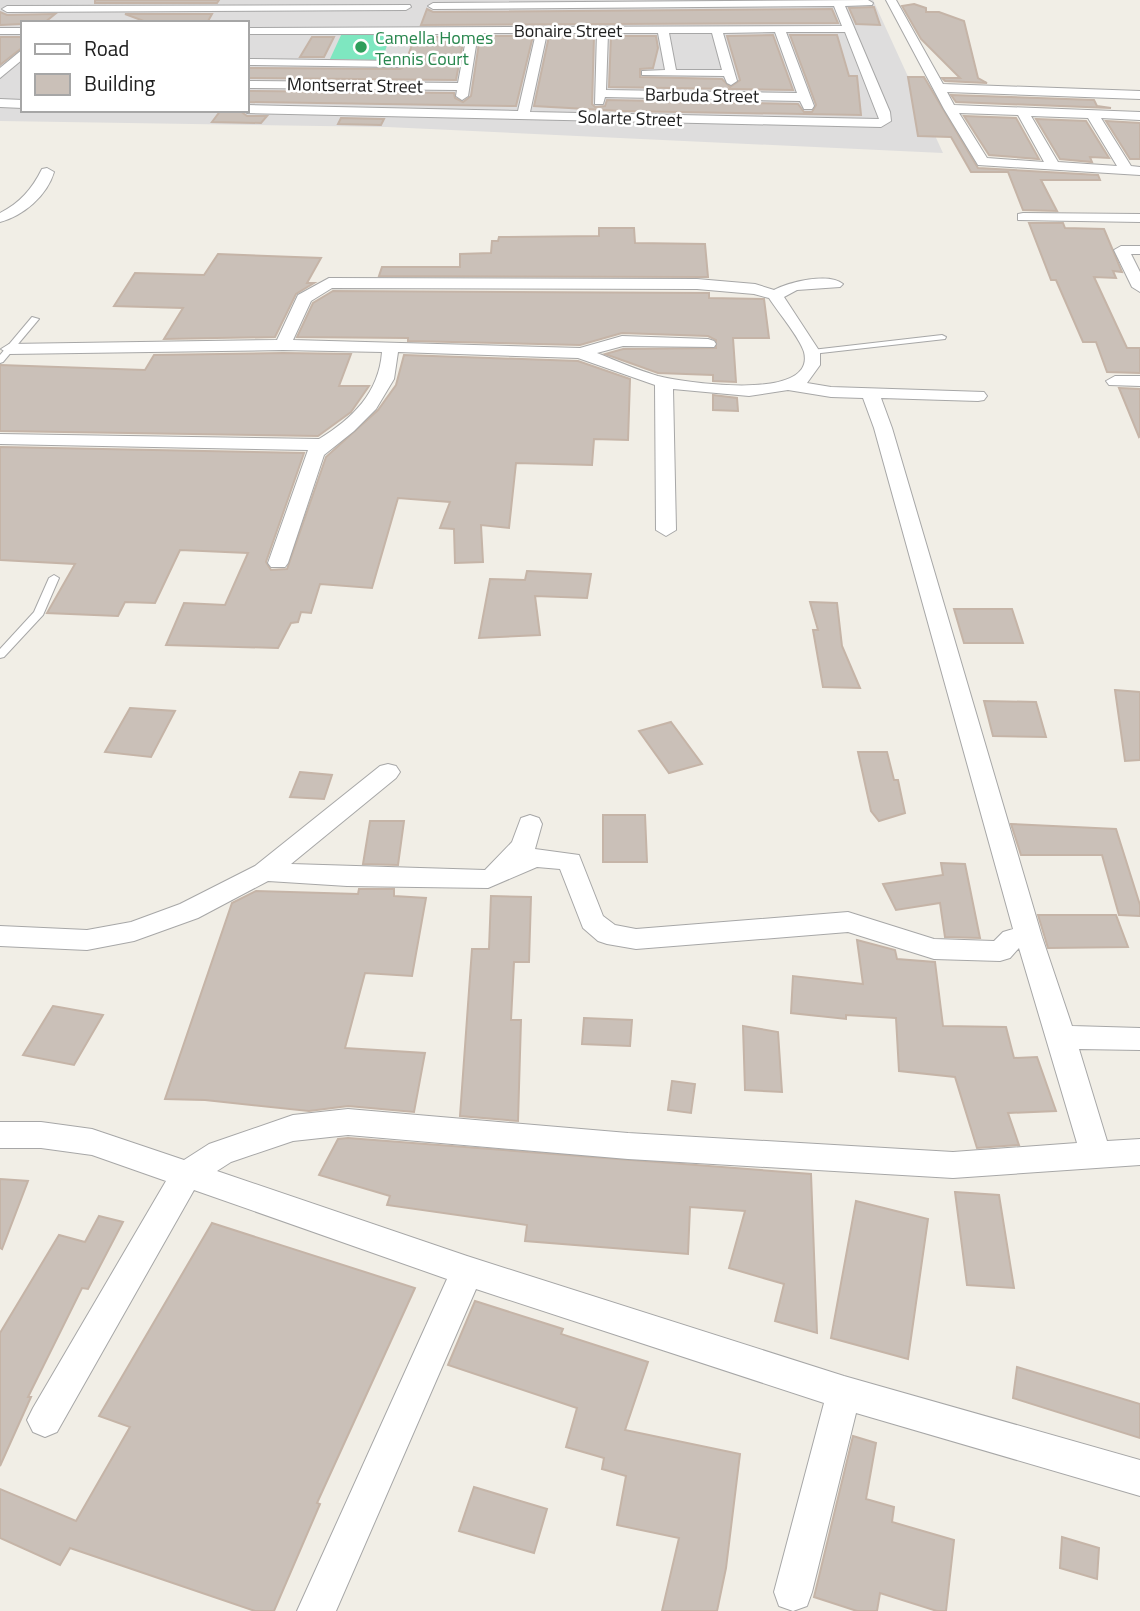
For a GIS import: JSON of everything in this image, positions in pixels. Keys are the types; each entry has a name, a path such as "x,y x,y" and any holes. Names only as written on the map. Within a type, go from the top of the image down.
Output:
{"street":[{"path":"891,0 950,109 983,162 1133,171"},
{"name":"Solarte Street","path":"248,109 881,123 885,121 884,113 848,29 829,2"},
{"path":"2,5 868,3"},
{"name":"Barbuda Street","path":"603,30 600,97 806,102 779,29"},
{"name":"Bonaire Street","path":"248,31 403,53 473,30 848,29"},
{"name":"Montserrat Street","path":"248,83 462,92 473,30"},
{"path":"523,115 542,30"},
{"path":"663,30 671,73"},
{"path":"646,73 730,77 717,30"},
{"path":"0,31 21,31"},
{"path":"248,62 403,53"},
{"path":"0,75 21,54"},
{"path":"941,88 1140,95"},
{"path":"0,103 21,104"},
{"path":"950,109 1140,116"},
{"path":"1022,111 1054,167"},
{"path":"1092,114 1133,171"},
{"path":"0,218 16,212 42,184 47,172"},
{"path":"1023,217 1140,218"},
{"path":"1140,250 1121,250 1140,287"},
{"path":"284,345 304,298 328,283 697,284 755,289 775,295 812,352 812,365 802,379 791,386"},
{"path":"775,295 794,285 835,284"},
{"path":"581,353 622,341 708,344"},
{"path":"5,355 284,345 390,349 496,348 581,353 631,373 664,382 749,391 791,386 831,392 978,396"},
{"path":"278,563 315,454 323,445 348,430 377,394 387,375 390,349"},
{"path":"1115,381 1140,381"},
{"path":"664,382 666,530"},
{"path":"870,393 883,428 1029,937 1047,987 1059,1037 1096,1156"},
{"path":"0,439 323,445"},
{"path":"0,936 87,940 134,931 189,911 264,872 388,772"},
{"path":"488,879 524,846 530,824"},
{"path":"264,872 347,877 488,879 534,858 570,861 592,921 607,934 636,939 848,922 934,949 1000,951 1012,939 1029,937"},
{"path":"1059,1037 1140,1039"},
{"path":"45,1420 186,1175 220,1153 293,1128 348,1122 628,1146 953,1165 1140,1153"},
{"path":"0,1135 41,1135 92,1142 467,1271 844,1393 1140,1478"},
{"path":"316,1611 467,1271"},
{"path":"793,1592 844,1393"}],"lane":[{"path":"5,355 34,318"},
{"path":"812,352 942,337"},
{"path":"0,655 39,613 54,578"}],"shaded area":[{"path":"0,0 873,0 943,153 387,127 0,121"}],"green space":[{"name":"Camella Homes Tennis Court","path":"342,33 391,34 382,60 330,59"}],"building":[{"path":"95,0 219,0 217,3 95,3"},
{"path":"914,4 926,8 926,12 939,12 964,21 978,78 987,83 945,81 942,78 960,78 921,39 902,6"},
{"path":"874,7 880,25 856,24 849,8"},
{"path":"427,9 433,12 832,9 838,23 421,25"},
{"path":"0,12 7,15 55,14 46,21 21,21 21,24 0,25"},
{"path":"125,14 212,14 208,21 144,21"},
{"path":"773,35 793,90 609,87 611,36 656,36 658,48 653,68 640,69 640,77 722,79 730,87 740,80 727,36"},
{"path":"790,35 837,35 849,76 857,76 861,115 622,111 534,106 549,36 594,36 592,104 595,107 605,106 607,100 798,104 804,112 812,112 816,105"},
{"path":"480,36 533,36 516,106 248,102 248,91 454,93 455,98 463,102 471,96"},
{"path":"0,37 21,37 21,49 0,65"},
{"path":"312,37 334,37 324,57 300,57"},
{"path":"415,37 464,37 456,80 248,78 248,68 400,69 407,65"},
{"path":"908,77 924,77 978,168 1098,175 1100,180 1041,180 1057,211 1023,210 1008,172 971,172 951,137 918,136"},
{"path":"951,95 1094,100 1097,106 1111,108 956,102"},
{"path":"220,112 267,116 261,123 212,122"},
{"path":"964,116 1016,118 1039,159 989,155"},
{"path":"341,118 384,119 381,125 338,124"},
{"path":"1036,119 1086,121 1109,158 1090,157 1092,162 1060,159"},
{"path":"1106,121 1140,123 1140,159 1130,159"},
{"path":"1029,223 1063,223 1065,228 1104,229 1122,272 1113,271 1116,278 1094,277 1127,348 1140,348 1140,373 1107,372 1096,342 1083,342 1056,280 1051,280"},
{"path":"599,228 634,228 635,243 705,244 708,277 379,276 382,267 460,267 460,254 491,253 492,241 498,241 499,237 599,236"},
{"path":"218,254 321,258 307,283 314,283 296,294 275,337 164,339 183,308 114,306 135,273 204,275"},
{"path":"333,291 709,293 709,298 764,299 769,338 733,338 736,382 713,381 713,375 658,373 605,354 623,349 716,348 716,340 708,336 622,333 580,345 408,341 408,338 297,337 313,303"},
{"path":"351,354 339,386 369,386 351,412 318,436 0,431 0,365 145,370 154,355"},
{"path":"404,355 578,361 630,379 628,440 594,439 592,465 516,463 509,528 481,525 483,562 455,563 454,529 440,528 450,502 398,498 372,588 320,584 311,613 301,612 298,622 291,623 278,648 166,645 184,603 225,605 248,553 180,550 155,603 125,602 118,616 47,613 75,564 0,560 0,447 304,453 266,562 271,570 287,569 326,457 378,410 396,385"},
{"path":"1119,388 1140,389 1139,437"},
{"path":"713,395 737,398 738,411 713,410"},
{"path":"527,571 591,574 587,598 535,596 540,635 479,638 490,579 525,580"},
{"path":"810,602 837,603 842,646 860,688 823,687 813,630 818,630"},
{"path":"954,609 1012,609 1023,643 964,643"},
{"path":"1115,690 1140,692 1140,760 1125,761"},
{"path":"984,701 1036,702 1046,737 993,736"},
{"path":"130,708 175,711 151,757 105,752"},
{"path":"671,722 702,764 669,773 639,731"},
{"path":"858,752 887,752 894,780 898,780 905,813 879,821 871,811"},
{"path":"300,772 332,775 324,799 290,797"},
{"path":"603,815 645,815 647,862 603,862"},
{"path":"370,821 404,821 398,865 363,864"},
{"path":"1011,824 1116,829 1140,905 1140,916 1119,915 1102,855 1021,855"},
{"path":"941,863 965,864 980,938 945,937 940,903 896,910 883,884 943,875"},
{"path":"359,889 394,889 394,896 426,898 412,976 365,973 345,1048 425,1053 414,1112 348,1106 309,1111 205,1100 165,1099 232,903 256,891 358,894"},
{"path":"491,896 531,897 529,962 514,962 511,1020 521,1020 518,1121 460,1116 472,949 489,949"},
{"path":"1038,915 1116,915 1128,947 1048,948"},
{"path":"857,940 895,950 897,959 935,962 943,1026 1006,1027 1014,1058 1037,1057 1056,1111 1008,1113 1019,1145 977,1148 955,1077 899,1071 896,1018 846,1015 846,1019 791,1013 793,976 863,984"},
{"path":"53,1006 103,1015 74,1065 23,1055"},
{"path":"584,1018 632,1020 630,1046 582,1044"},
{"path":"743,1026 778,1032 782,1092 745,1090"},
{"path":"672,1081 695,1084 691,1113 668,1110"},
{"path":"338,1139 811,1174 817,1333 775,1321 784,1284 729,1268 745,1211 690,1207 688,1254 525,1241 527,1225 387,1205 390,1196 319,1175"},
{"path":"0,1179 28,1181 2,1249 0,1248"},
{"path":"955,1192 999,1195 1014,1288 967,1285"},
{"path":"856,1201 928,1219 908,1359 831,1338"},
{"path":"99,1216 123,1222 88,1289 82,1288 28,1397 31,1397 0,1466 0,1333 59,1235 85,1242"},
{"path":"212,1223 415,1288 317,1503 320,1504 274,1611 255,1611 70,1548 60,1565 0,1538 0,1489 76,1521 130,1427 99,1416"},
{"path":"475,1301 563,1329 561,1334 648,1362 625,1430 740,1454 726,1568 717,1611 662,1611 679,1538 617,1525 626,1476 602,1469 604,1458 566,1447 577,1408 448,1365"},
{"path":"1017,1367 1140,1404 1140,1438 1013,1398"},
{"path":"853,1436 876,1443 866,1499 894,1507 892,1522 954,1540 946,1611 937,1611 880,1593 877,1611 857,1611 814,1597"},
{"path":"474,1487 547,1509 534,1553 459,1531"},
{"path":"1062,1537 1099,1548 1097,1579 1060,1568"}],"place":[{"name":"Camella Homes Tennis Court","path":"361,47"}]}
